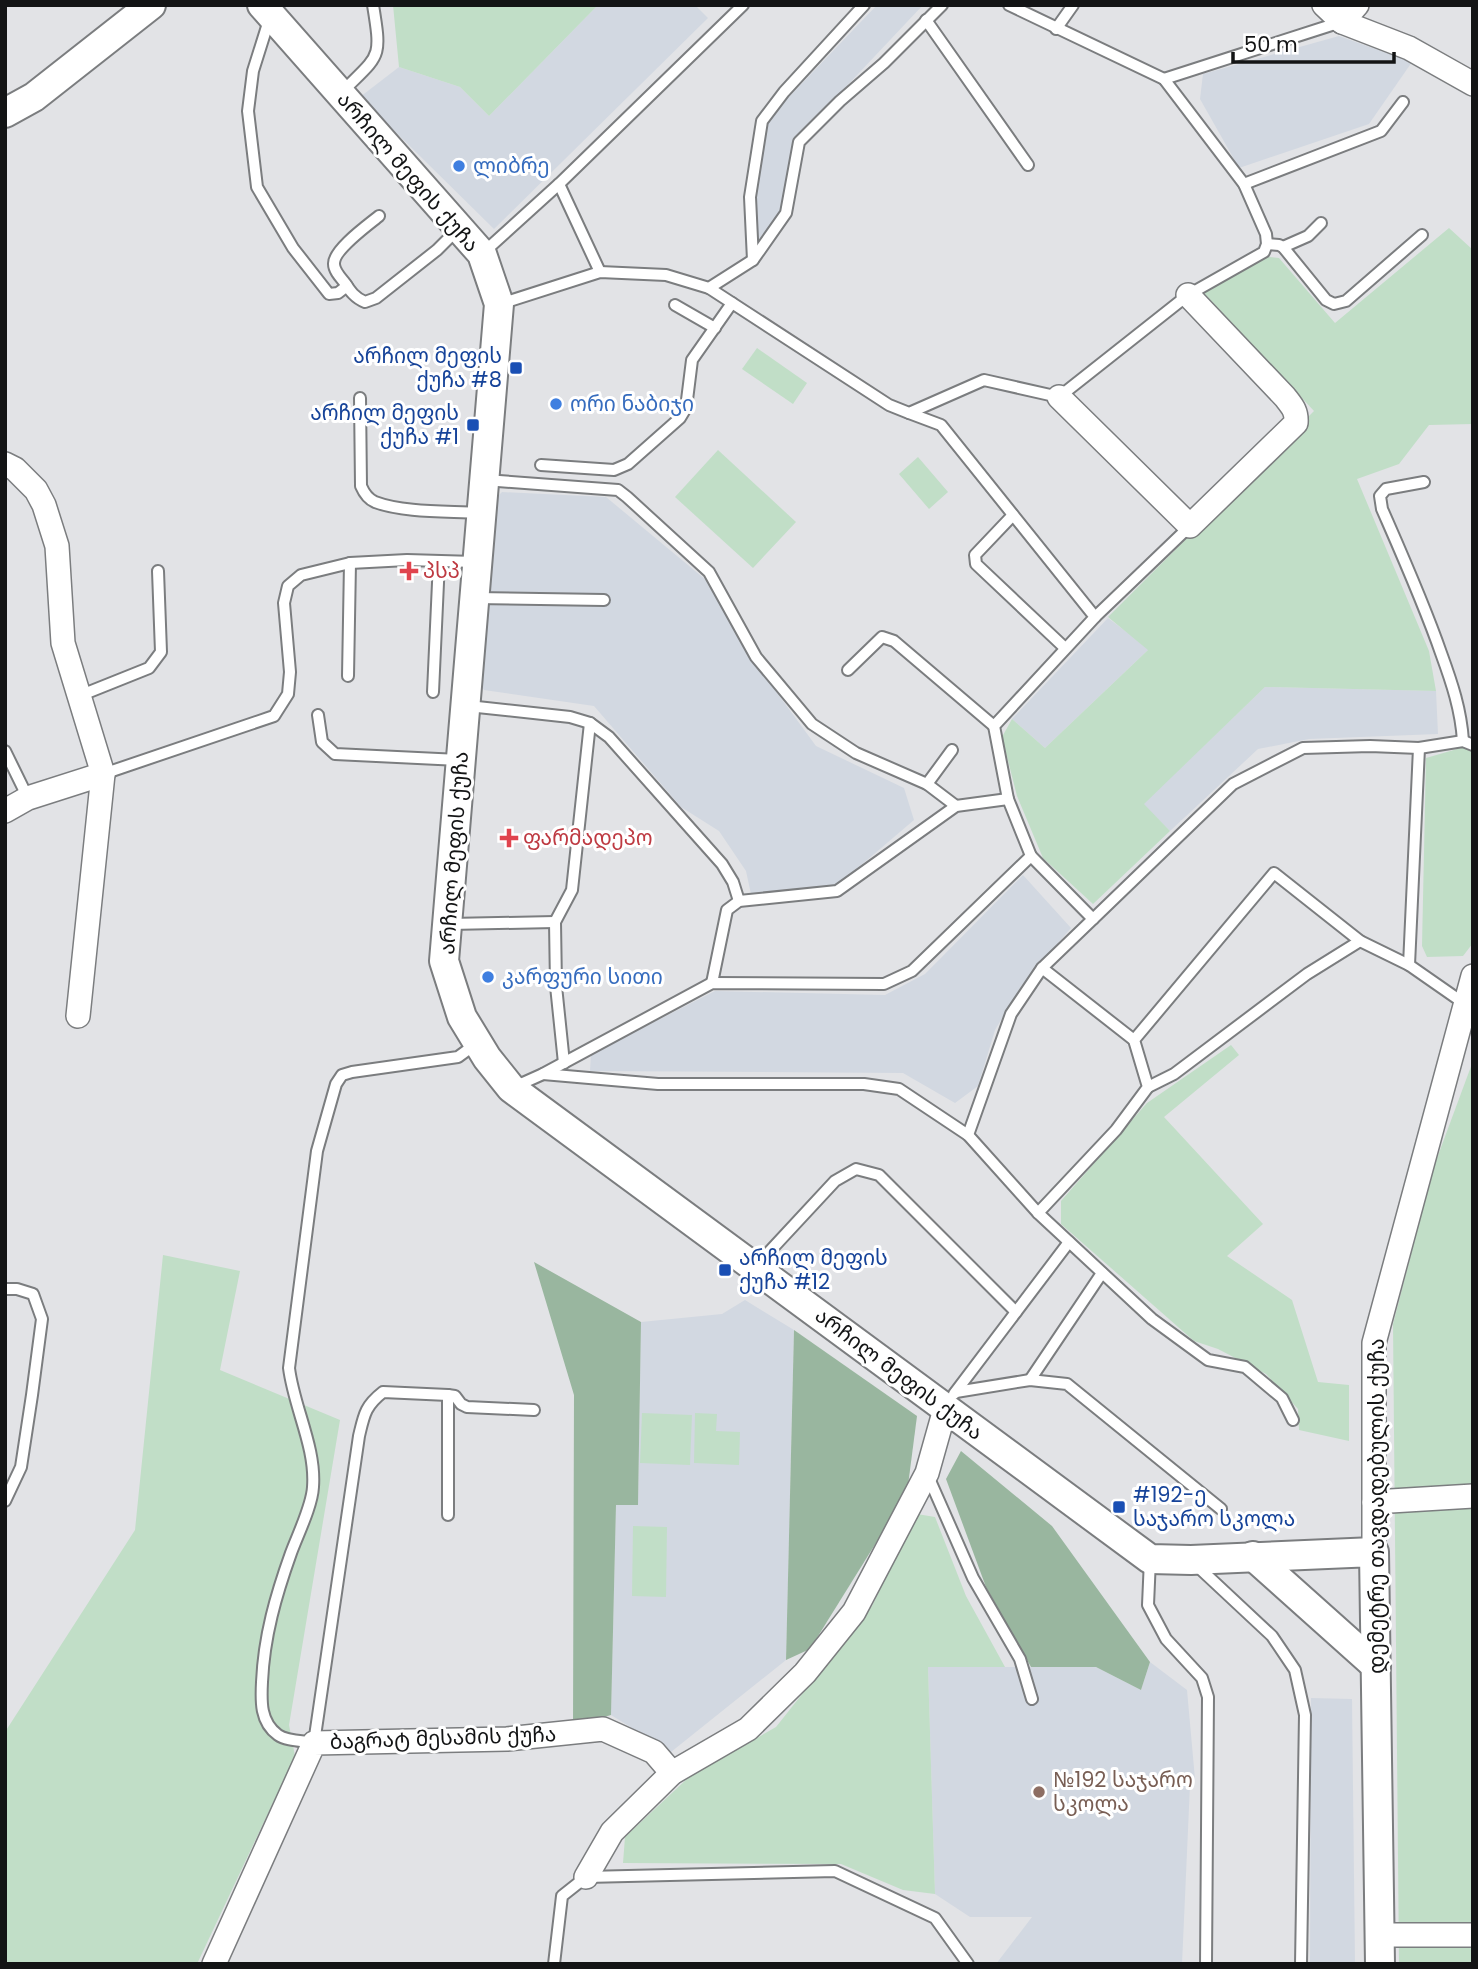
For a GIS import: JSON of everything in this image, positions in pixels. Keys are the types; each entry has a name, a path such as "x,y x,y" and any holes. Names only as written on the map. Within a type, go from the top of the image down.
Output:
{"street":[{"path":"5,113 34,97 151,5"},
{"path":"1324,5 1350,14 1473,84"},
{"name":"არჩილ მეფის ქუჩა","path":"267,10 482,254 499,304 444,961 462,1017 511,1088 755,1266 950,1401 1150,1559"},
{"path":"1059,397 1191,526 1296,423 1297,415 1285,397 1188,295"},
{"path":"5,464 15,469 36,490 48,515 57,546 63,643 103,774 78,1016"},
{"path":"5,811 28,798 103,774"},
{"name":"დემეტრე თავდადებულის ქუჩა","path":"1380,1964 1374,1343 1465,1037 1465,1004 1473,976"},
{"path":"586,1877 612,1832 672,1773 748,1729 805,1673 854,1612 927,1473 950,1401"},
{"path":"1374,1502 1473,1496"},
{"path":"1150,1559 1191,1560 1374,1552"},
{"path":"1253,1556 1376,1666"},
{"name":"ბაგრატ მესამის ქუჩა","path":"214,1964 314,1743 507,1739 603,1728 654,1752 672,1773"},
{"path":"1379,1935 1473,1935"}],"lane":[{"path":"340,94 375,59 379,43 373,5"},
{"path":"482,254 559,184 743,5"},
{"path":"753,260 750,197 762,121 784,92 864,5"},
{"path":"709,288 753,260 786,214 799,142 840,101 884,64 942,5"},
{"path":"909,413 984,380 1059,397 1188,295 1264,251 1267,244 1266,234 1244,184 1164,79 1009,5"},
{"path":"1056,29 1073,5"},
{"path":"267,10 253,71 248,111 257,187 293,247 329,294 338,293 346,286"},
{"path":"1164,79 1350,14"},
{"path":"926,20 1028,165"},
{"path":"1244,184 1381,131 1404,102"},
{"path":"559,184 600,272"},
{"path":"379,216 335,256 334,267 346,286 360,300 372,300 459,229"},
{"path":"1267,244 1283,247 1308,236 1321,223"},
{"path":"1283,247 1326,300 1334,304 1346,301 1422,235"},
{"path":"499,304 600,272 666,275 709,288 889,405 941,425 1095,618"},
{"path":"541,465 614,470 628,464 680,418 686,408 692,360 732,303"},
{"path":"675,305 715,328"},
{"path":"360,398 361,486 364,494 373,501 396,507 482,513"},
{"path":"485,480 618,490 709,572 756,657 812,724 856,753 927,784 956,806"},
{"path":"968,1135 1010,1014 1042,968 1233,784 1303,748 1419,748 1468,743 1454,690 1420,596 1382,509 1380,496 1385,489 1423,482"},
{"path":"1013,515 975,555 976,564 1065,648"},
{"path":"994,726 1065,648 1191,526"},
{"path":"103,774 274,716 288,694 284,603 288,586 301,575 351,563 407,559 478,562"},
{"path":"433,692 439,561"},
{"path":"348,676 351,563"},
{"path":"79,696 149,668 161,652 158,571"},
{"path":"475,598 604,600"},
{"path":"848,670 882,637 894,641 994,726 1008,799 1031,856 1093,919"},
{"path":"466,706 569,717 590,723 609,737 722,864 733,882 739,901"},
{"path":"318,715 322,742 335,754 461,760"},
{"path":"564,1063 556,986 555,922 572,890 590,723"},
{"path":"1409,965 1419,748"},
{"path":"927,784 952,750"},
{"path":"5,751 28,798"},
{"path":"712,983 727,911 739,901 837,891 956,806 1008,799"},
{"path":"511,1088 543,1074 712,983 884,984 912,971 1031,856"},
{"path":"1134,1040 1274,873 1360,941 1409,965 1465,1004"},
{"path":"447,924 555,922"},
{"path":"1038,1213 1116,1130 1148,1087 1174,1074 1307,974 1360,941"},
{"path":"1042,968 1134,1040 1148,1087"},
{"path":"478,1042 458,1057 352,1072 342,1076 337,1084 317,1151 289,1368 292,1391 314,1464 313,1491 274,1599 267,1634 261,1707 266,1722 279,1736 314,1743 359,1436 366,1408 383,1392 455,1396 467,1407 534,1410"},
{"path":"543,1074 659,1084 863,1084 899,1089 968,1135 1038,1213 1152,1319 1208,1360 1245,1367 1282,1398 1293,1420"},
{"path":"755,1266 835,1181 856,1169 878,1175 1016,1312"},
{"path":"950,1401 1069,1242"},
{"path":"1030,1380 1102,1273"},
{"path":"5,1289 17,1289 33,1294 42,1319 21,1468 5,1501"},
{"path":"950,1401 1030,1380 1067,1384 1221,1509"},
{"path":"448,1395 448,1515"},
{"path":"927,1473 973,1578 1020,1659 1032,1699"},
{"path":"1150,1559 1148,1605 1166,1639 1202,1678 1208,1697 1206,1964"},
{"path":"1191,1560 1272,1636 1295,1670 1305,1715 1301,1964"},
{"path":"554,1964 562,1896 586,1877 835,1871 935,1918 968,1964"}],"shaded area":[{"path":"598,5 695,5 708,18 494,229 360,97 399,67 460,87 489,116"},
{"path":"877,5 923,5 793,143 782,211 755,244 753,197 765,122"},
{"path":"1339,36 1412,62 1369,124 1239,168 1200,99 1203,74"},
{"path":"502,492 606,497 706,580 748,653 816,746 904,788 914,820 833,889 751,894 746,871 719,831 681,807 594,706 484,690 477,679 496,498"},
{"path":"1108,618 1149,649 1045,748 1012,719"},
{"path":"1265,687 1436,691 1438,734 1309,739 1258,749 1170,831 1143,804"},
{"path":"1023,875 1071,928 1022,985 995,1030 978,1086 955,1103 903,1073 590,1071 591,1054 715,991 885,995 925,974"},
{"path":"745,1300 794,1330 786,1660 671,1752 611,1715 616,1504 638,1504 641,1322 722,1314"},
{"name":"№192 საჯარო სკოლა","path":"1150,1662 1187,1690 1195,1779 1190,1785 1182,1964 996,1964 1032,1917 970,1917 935,1894 928,1667 1096,1667 1141,1690"},
{"path":"1311,1698 1352,1699 1355,1964 1310,1964"}],"green space":[{"path":"393,5 598,5 489,116 460,87 399,67"},
{"path":"1449,228 1473,250 1473,424 1429,425 1399,464 1357,479 1429,651 1436,691 1265,687 1144,804 1170,831 1093,904 1043,858 1017,796 1002,737 1012,719 1045,748 1148,650 1108,617 1314,411 1203,292 1259,256 1279,258 1335,323"},
{"path":"757,348 807,383 793,404 742,369"},
{"path":"718,450 796,522 753,568 675,497"},
{"path":"918,457 948,492 929,509 899,474"},
{"path":"1464,747 1473,751 1473,943 1463,956 1427,957 1422,946 1426,758"},
{"path":"1231,1045 1239,1055 1164,1117 1263,1224 1227,1256 1292,1300 1318,1382 1349,1385 1349,1441 1299,1430 1298,1409 1266,1374 1218,1349 1194,1341 1061,1224 1061,1201 1147,1103"},
{"path":"1473,1061 1473,1964 1399,1964 1393,1324 1433,1169"},
{"path":"163,1255 240,1271 220,1370 340,1420 289,1725 295,1756 197,1964 5,1964 5,1732 135,1530"},
{"path":"534,1262 641,1322 638,1505 616,1505 611,1715 573,1726 574,1395"},
{"path":"794,1330 917,1416 907,1493 810,1649 786,1660"},
{"path":"642,1413 692,1415 690,1465 640,1463"},
{"path":"695,1413 717,1414 716,1431 740,1432 739,1465 694,1463"},
{"path":"961,1451 1052,1526 1150,1662 1141,1690 1096,1667 1031,1667 986,1587 946,1479"},
{"path":"917,1514 935,1517 966,1596 1005,1667 928,1667 935,1894 903,1890 841,1864 623,1863 625,1837 689,1777 776,1727 872,1606"},
{"path":"633,1526 667,1527 666,1597 632,1596"}],"place":[{"name":"ლიბრე","path":"459,166"},
{"name":"არჩილ მეფის ქუჩა #8","path":"516,368"},
{"name":"ორი ნაბიჯი","path":"556,404"},
{"name":"არჩილ მეფის ქუჩა #1","path":"473,425"},
{"name":"პსპ","path":"409,571"},
{"name":"ფარმადეპო","path":"509,838"},
{"name":"კარფური სითი","path":"488,977"},
{"name":"არჩილ მეფის ქუჩა #12","path":"725,1270"},
{"name":"#192-ე საჯარო სკოლა","path":"1119,1507"},
{"name":"№192 საჯარო სკოლა","path":"1039,1792"}]}
